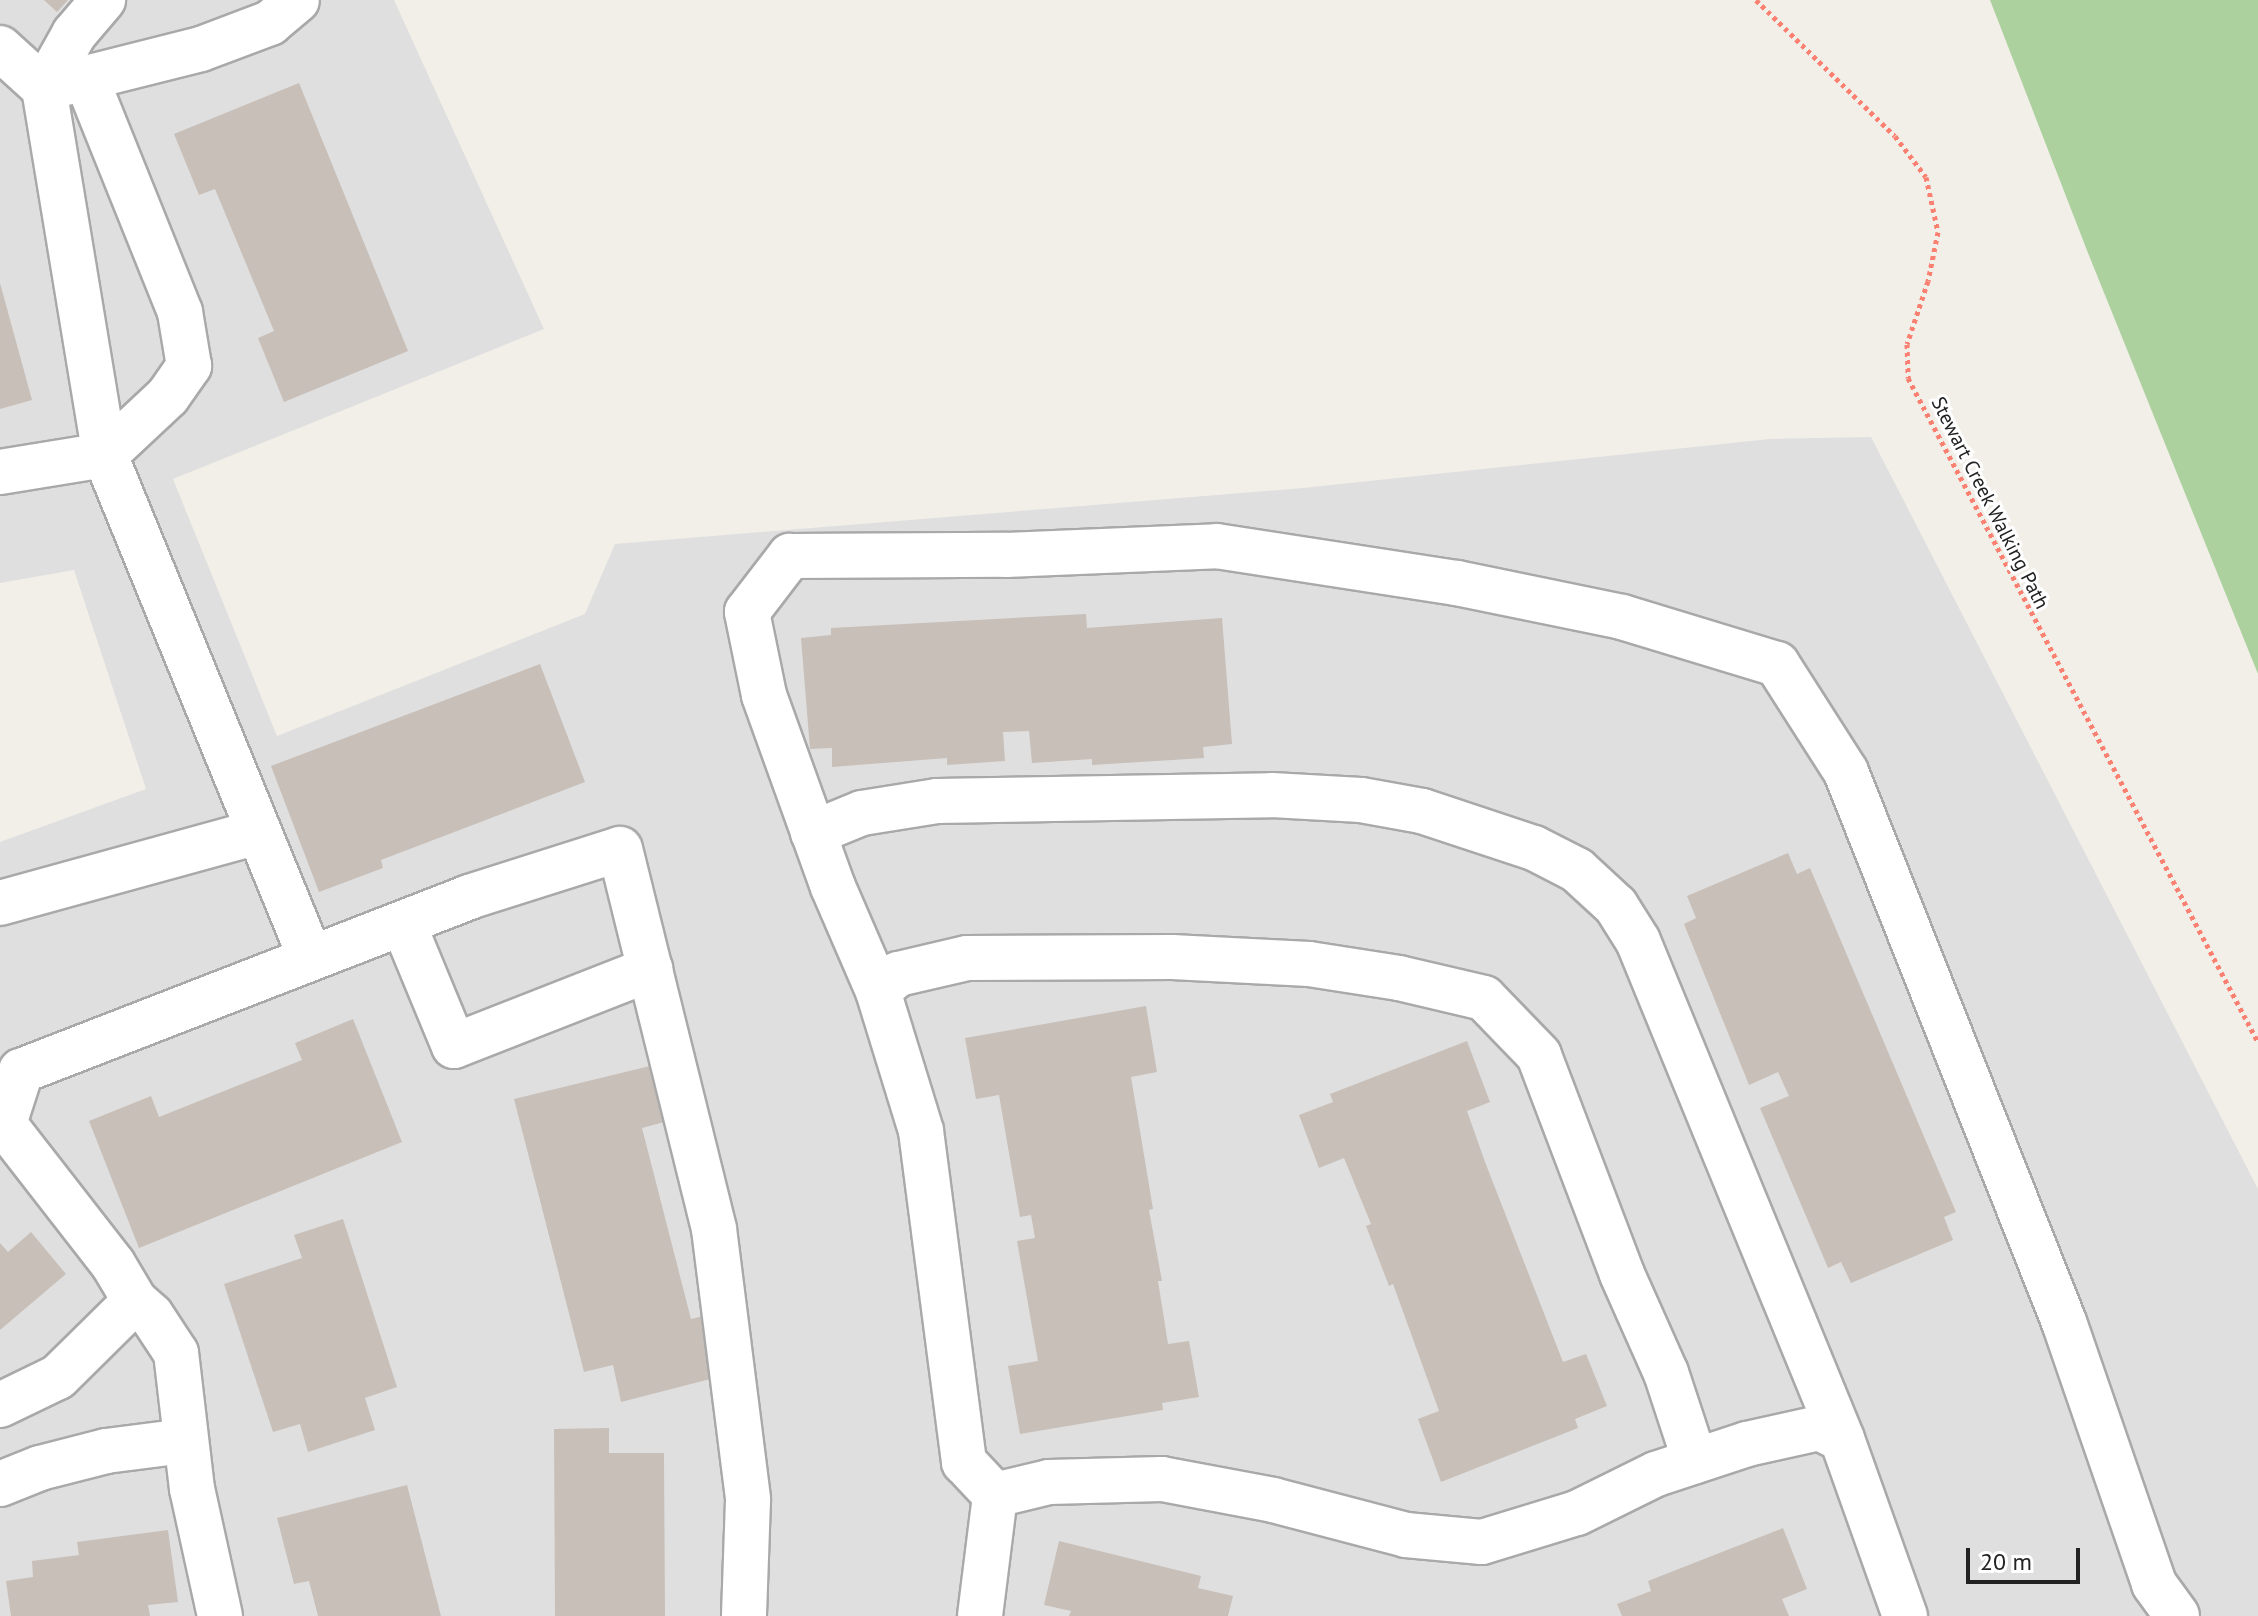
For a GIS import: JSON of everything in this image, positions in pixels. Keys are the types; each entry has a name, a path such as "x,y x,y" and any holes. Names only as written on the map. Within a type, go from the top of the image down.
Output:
{"lane":[{"path":"44,88 74,34 103,0"},
{"path":"44,88 201,49 270,23 297,0"},
{"path":"0,48 44,88 105,455 311,959"},
{"path":"0,472 105,455 168,396 189,366 180,312 86,78"},
{"path":"995,1495 964,1462 921,1131 878,991 813,833 764,695 747,612 790,556 1006,555 1217,546 1457,583 1622,617 1777,664 1846,772 2064,1322 2154,1584 2177,1616"},
{"path":"813,833 862,813 937,801 1272,795 1361,800 1422,811 1534,848 1577,870 1616,906 1638,941 1842,1439 1905,1616"},
{"path":"0,903 258,832"},
{"path":"220,1616 184,1441 182,1379 176,1353 151,1315 135,1301 113,1264 2,1120 21,1071 469,897 620,849 714,1229 748,1500 744,1616"},
{"path":"403,923 454,1046 650,969"},
{"path":"878,991 898,974 967,958 1172,957 1309,964 1399,978 1484,998 1539,1055 1622,1274 1666,1373 1695,1461"},
{"path":"0,1405 58,1377 135,1301"},
{"path":"995,1495 1049,1482 1162,1479 1273,1500 1406,1535 1482,1542 1577,1513 1656,1474 1747,1444 1819,1428 1842,1439"},
{"path":"0,1484 40,1468 106,1451 184,1441"},
{"path":"980,1616 995,1495"}],"path":[{"name":"Stewart Creek Walking Path","path":"1756,0 1895,136 1926,177 1938,232 1928,281 1907,344 1908,378 2258,1042"}],"shaded area":[{"path":"0,0 394,0 544,329 173,479 277,736 585,614 615,544 1303,488 1770,439 1871,437 2258,1189 2258,1616 0,1616 0,842 146,789 74,570 0,583"}],"green space":[{"path":"1990,0 2258,0 2258,674 2088,253"}],"building":[{"path":"44,0 68,0 57,12"},
{"path":"299,83 408,351 284,402 258,338 274,331 215,189 199,195 174,134"},
{"path":"0,283 32,400 0,409"},
{"path":"1086,614 1087,628 1222,618 1232,744 1203,747 1204,758 1092,765 1092,759 1032,763 1029,731 1003,732 1005,761 947,765 947,758 832,767 832,748 810,749 801,638 831,635 831,628"},
{"path":"540,664 585,782 381,860 383,868 319,892 271,766"},
{"path":"1788,853 1797,874 1810,868 1956,1212 1944,1217 1953,1240 1851,1283 1841,1262 1828,1268 1760,1108 1789,1096 1778,1072 1749,1085 1684,924 1696,918 1687,896"},
{"path":"1146,1006 1157,1072 1131,1077 1153,1209 1149,1210 1162,1281 1158,1281 1168,1344 1189,1341 1199,1397 1162,1403 1163,1410 1020,1434 1008,1366 1038,1361 1017,1241 1035,1238 1031,1215 1020,1217 999,1095 976,1099 965,1038"},
{"path":"353,1019 402,1142 139,1248 89,1121 151,1096 159,1117 302,1060 295,1043"},
{"path":"1467,1041 1490,1102 1467,1111 1485,1162 1563,1362 1586,1354 1607,1406 1575,1419 1578,1428 1441,1482 1418,1419 1439,1411 1393,1284 1389,1286 1366,1226 1371,1224 1344,1158 1319,1168 1299,1115 1333,1102 1330,1094"},
{"path":"650,1066 664,1122 642,1128 691,1319 707,1315 722,1376 621,1402 613,1365 584,1372 514,1099"},
{"path":"343,1219 397,1387 365,1398 375,1430 308,1452 300,1424 273,1432 224,1284 302,1258 294,1235"},
{"path":"31,1232 66,1274 0,1330 0,1243 8,1252"},
{"path":"609,1428 609,1453 664,1453 665,1616 555,1616 554,1429"},
{"path":"407,1485 441,1616 318,1616 309,1581 294,1584 277,1518"},
{"path":"1783,1528 1807,1589 1782,1599 1789,1616 1622,1616 1617,1604 1651,1591 1648,1581"},
{"path":"168,1530 178,1602 148,1605 150,1616 11,1616 6,1581 33,1577 32,1561 79,1555 77,1542"},
{"path":"1059,1541 1201,1576 1198,1588 1233,1596 1228,1616 1069,1616 1071,1611 1044,1605"}]}
